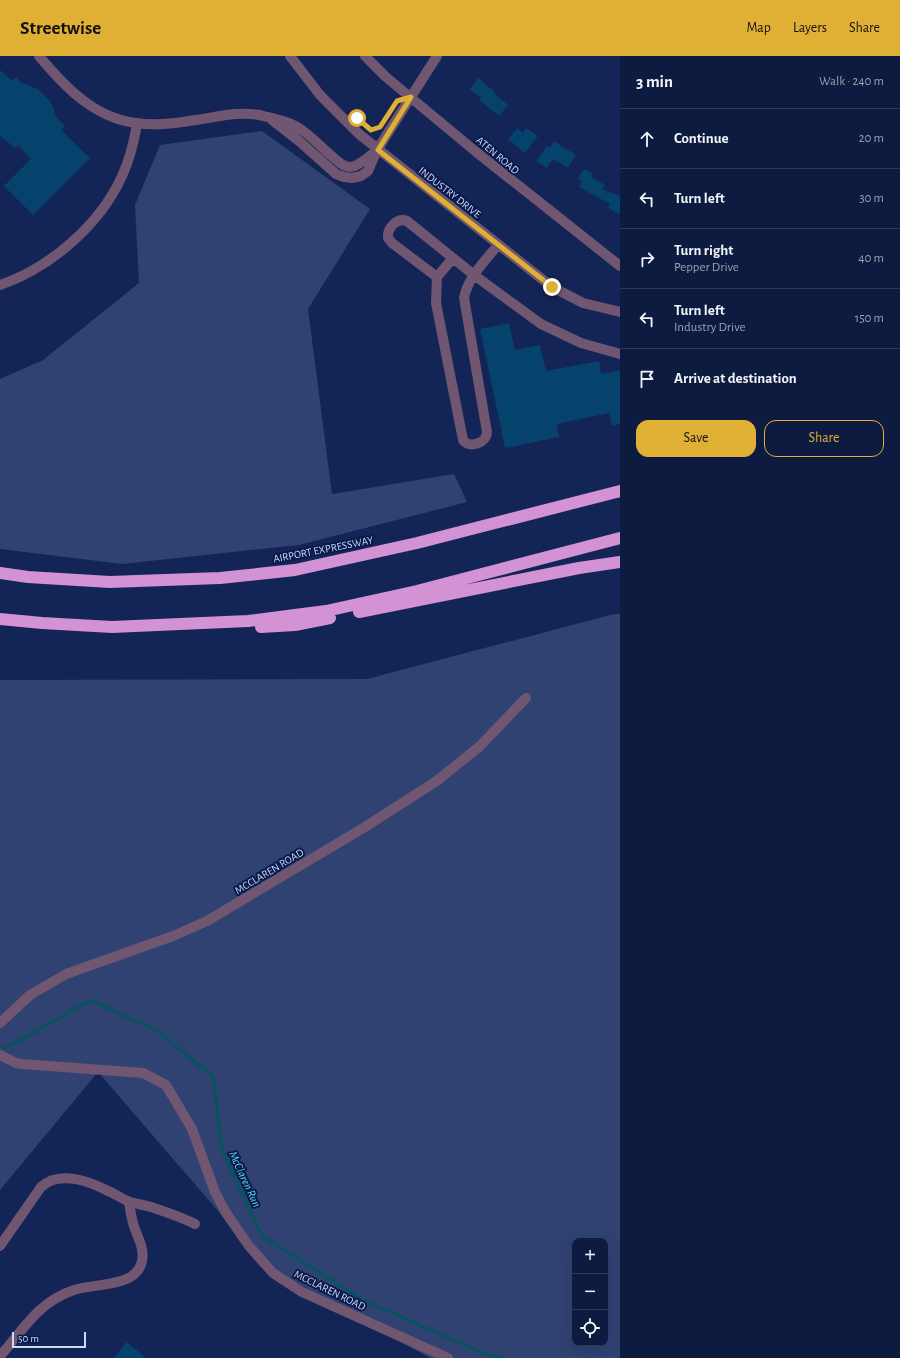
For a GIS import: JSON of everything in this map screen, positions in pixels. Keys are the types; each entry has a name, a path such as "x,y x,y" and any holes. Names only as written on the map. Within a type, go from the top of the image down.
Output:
{"highway":[{"path":"417,543 620,486"},
{"name":"AIRPORT EXPRESSWAY","path":"0,573 28,577 110,582 220,578 295,570 417,543 620,491"},
{"path":"112,627 248,621 326,611 417,591 620,538"},
{"path":"0,618 42,623 208,630 295,625 578,568 620,562"}],"street":[{"path":"39,56 60,81 87,103 109,116 124,121 137,124 171,124 230,114 246,114 286,122 304,131 344,166 348,167 356,165 378,150"},
{"name":"INDUSTRY DRIVE","path":"290,56 309,82 332,109 359,134 552,287 583,303 620,312"},
{"name":"ATEN ROAD","path":"366,56 386,77 514,184 620,266"},
{"path":"270,118 336,174 352,178 361,176 368,171 378,150 436,56"},
{"path":"0,285 12,281 58,253 74,241 86,228 113,192 122,177 129,159 137,124"},
{"path":"318,158 324,149"},
{"path":"437,277 389,241 388,232 396,222 402,220 407,221 474,275 541,324 581,343 620,354"},
{"path":"453,258 437,277 436,303 463,440 465,444 469,444 482,442 488,435 464,298 466,289 474,275 498,245"},
{"name":"MCCLAREN ROAD","path":"0,1023 30,995 66,974 173,936 207,921 365,827 438,780 480,746 526,698"},
{"name":"MCCLAREN ROAD","path":"0,1055 16,1063 22,1064 143,1073 166,1085 192,1129 215,1192 226,1213 249,1246 273,1273 302,1292 448,1358"},
{"path":"0,1246 41,1187 44,1184 56,1180 74,1179 88,1182 106,1189 129,1202 180,1217 194,1224"},
{"path":"0,1356 29,1321 47,1303 70,1291 120,1281 136,1272 142,1261 143,1254 133,1222 129,1202"}],"path":[{"path":"357,118 371,130 380,127"}],"shaded area":[{"path":"262,131 370,209 308,309 332,494 454,474 467,502 299,545 122,564 0,549 0,379 43,360 139,283 135,205 160,145"},
{"path":"614,614 620,614 620,1358 430,1358 346,1312 262,1262 98,1072 0,1190 0,680 367,679"}],"building":[{"path":"0,70 12,81 16,77 22,83 38,89 52,104 56,117 65,126 61,130 90,158 33,215 4,186 31,159 18,145 15,148 0,136"},
{"path":"478,78 508,105 499,116 484,104 479,99 481,98 470,89"},
{"path":"517,128 523,133 526,128 538,136 525,153 508,139"},
{"path":"554,141 576,155 568,168 553,159 547,168 536,161 547,146 550,148"},
{"path":"584,169 593,174 591,177 605,185 602,189 620,196 620,214 608,208 610,204 579,187 582,181 578,179"},
{"path":"509,323 515,350 540,345 546,371 599,361 601,374 620,370 620,424 612,426 609,413 557,424 559,437 505,448 480,329"},
{"path":"127,1342 146,1358 114,1358"}],"waterway":[{"name":"McClaren Run","path":"3,1048 12,1045 91,1000 159,1032 213,1077 222,1150 262,1236 363,1300 488,1355 504,1358"}],"route":[{"path":"357,118 371,130 380,127 397,101 411,97 378,150 552,287"}]}
